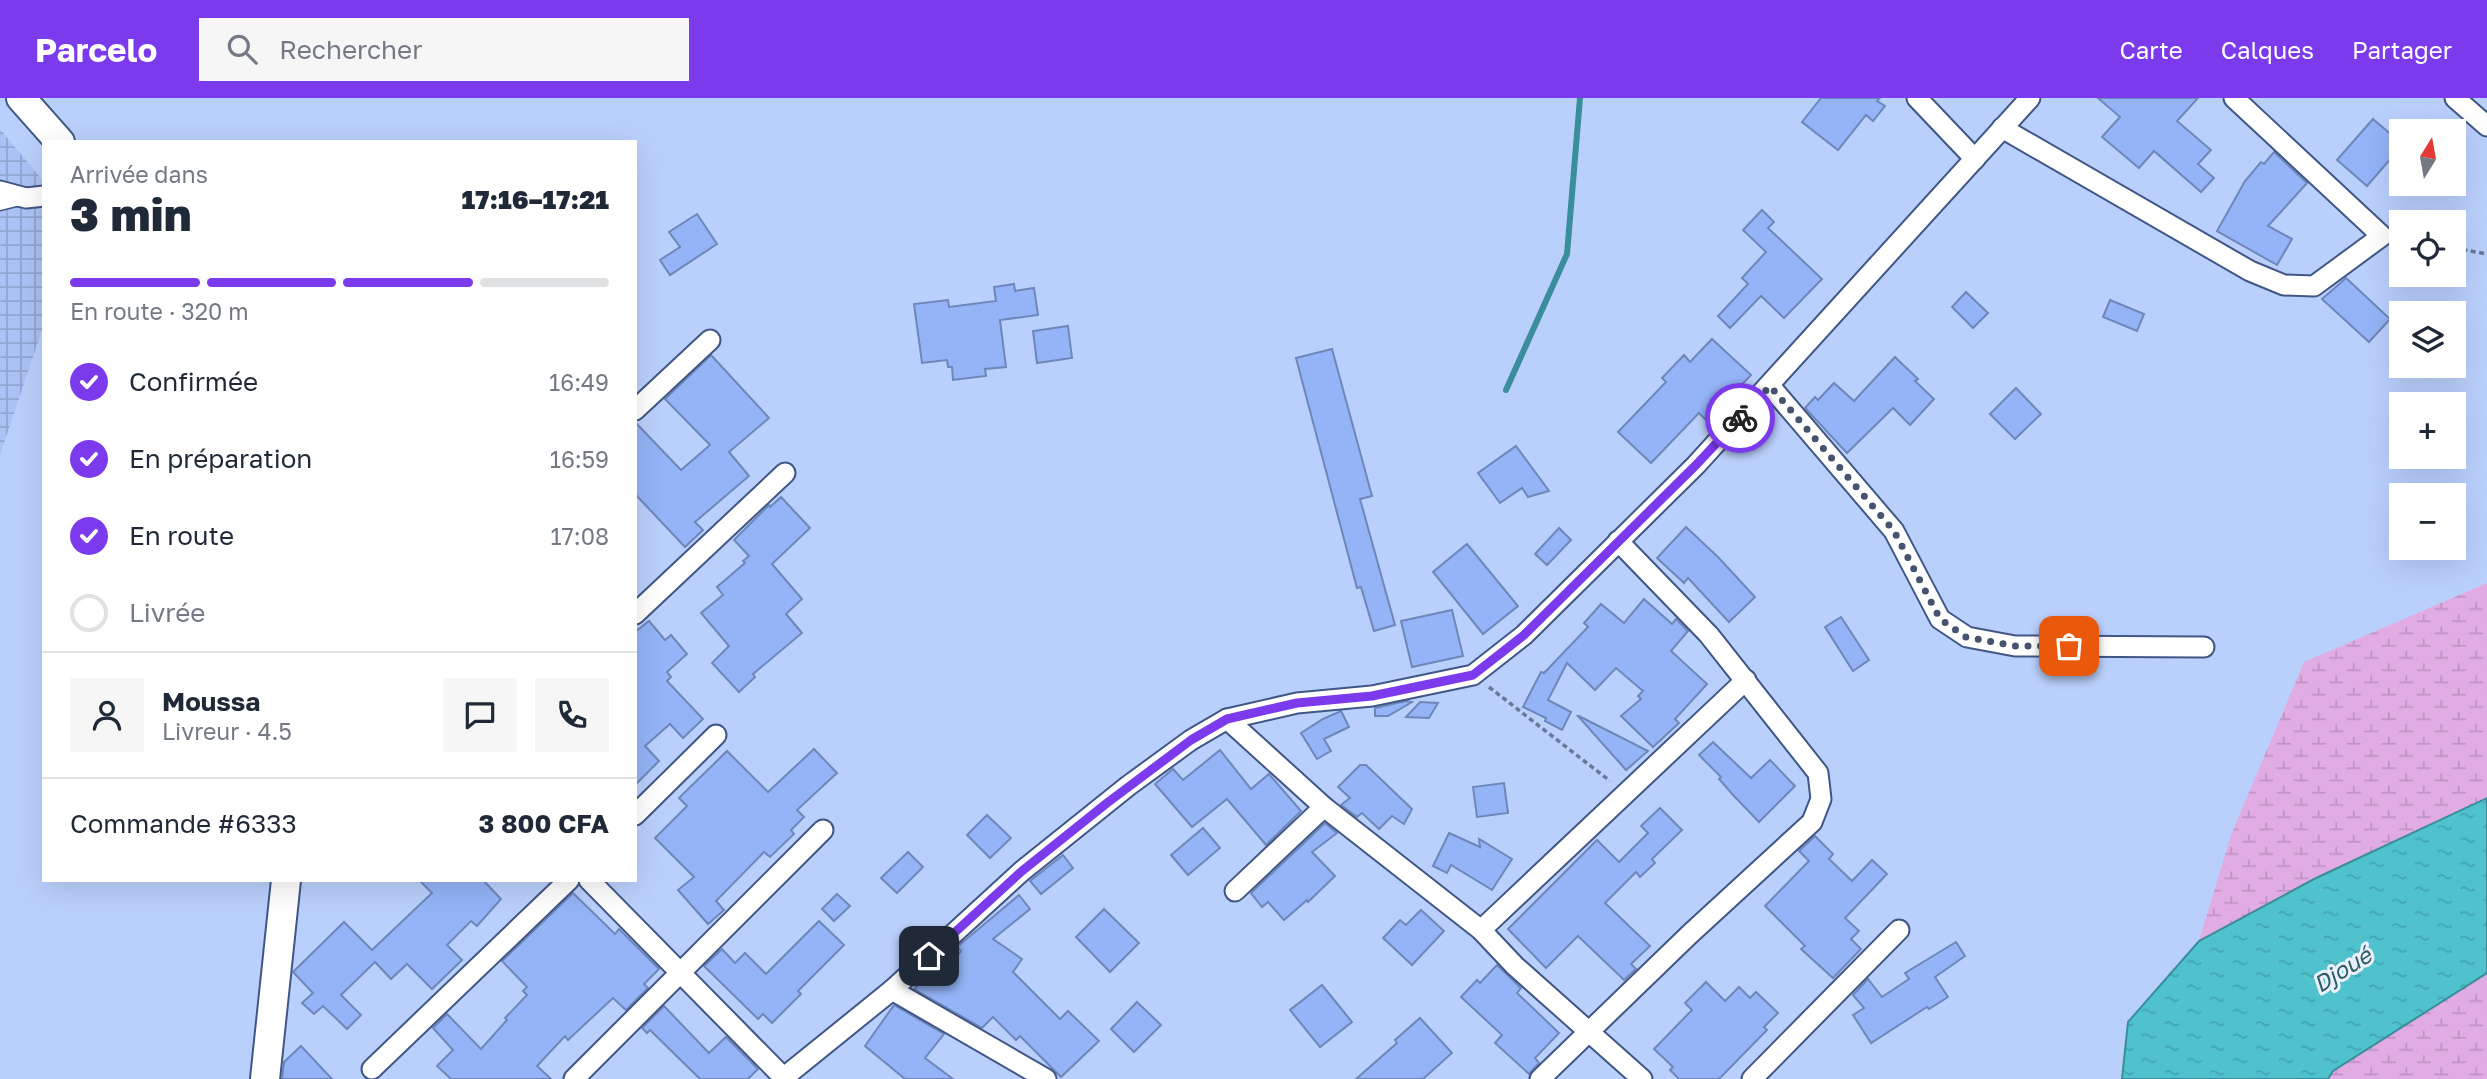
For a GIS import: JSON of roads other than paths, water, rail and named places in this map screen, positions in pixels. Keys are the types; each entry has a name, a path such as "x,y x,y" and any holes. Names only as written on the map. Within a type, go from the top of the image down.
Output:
{"street":[{"path":"21,98 58,140"},
{"path":"1917,98 1975,159"},
{"path":"591,882 783,1078 892,989 1022,871 1128,786 1191,740 1227,719 1297,703 1372,696 1473,675 1524,635 1696,465 2030,98"},
{"path":"2002,128 2250,271 2284,285 2314,286 2382,236 2234,98"},
{"path":"2455,98 2484,117"},
{"path":"0,191 35,197"},
{"path":"637,408 710,340"},
{"path":"1770,386 1894,531 1940,619 1966,637 2015,646 2204,647"},
{"path":"637,612 785,473"},
{"path":"1540,1079 1690,934 1812,822 1821,799 1818,774 1746,680 1709,635 1618,541"},
{"path":"1481,930 1746,680"},
{"path":"1227,719 1324,807 1481,930 1515,966 1642,1079"},
{"path":"637,813 716,735"},
{"path":"1235,891 1324,807"},
{"path":"574,1079 823,830"},
{"path":"265,1079 286,882"},
{"path":"372,1069 567,882"},
{"path":"1752,1079 1899,930"},
{"path":"892,989 1046,1079"},
{"path":"1007,1079 1022,1065"}],"lane":[{"path":"0,205 35,197"}],"water":[{"name":"Djoué","path":"2487,798 2487,973 2333,1071 2328,1079 2122,1079 2128,1022 2199,941 2314,879"}],"waterway":[{"path":"1506,390 1567,254 1580,98"}]}
